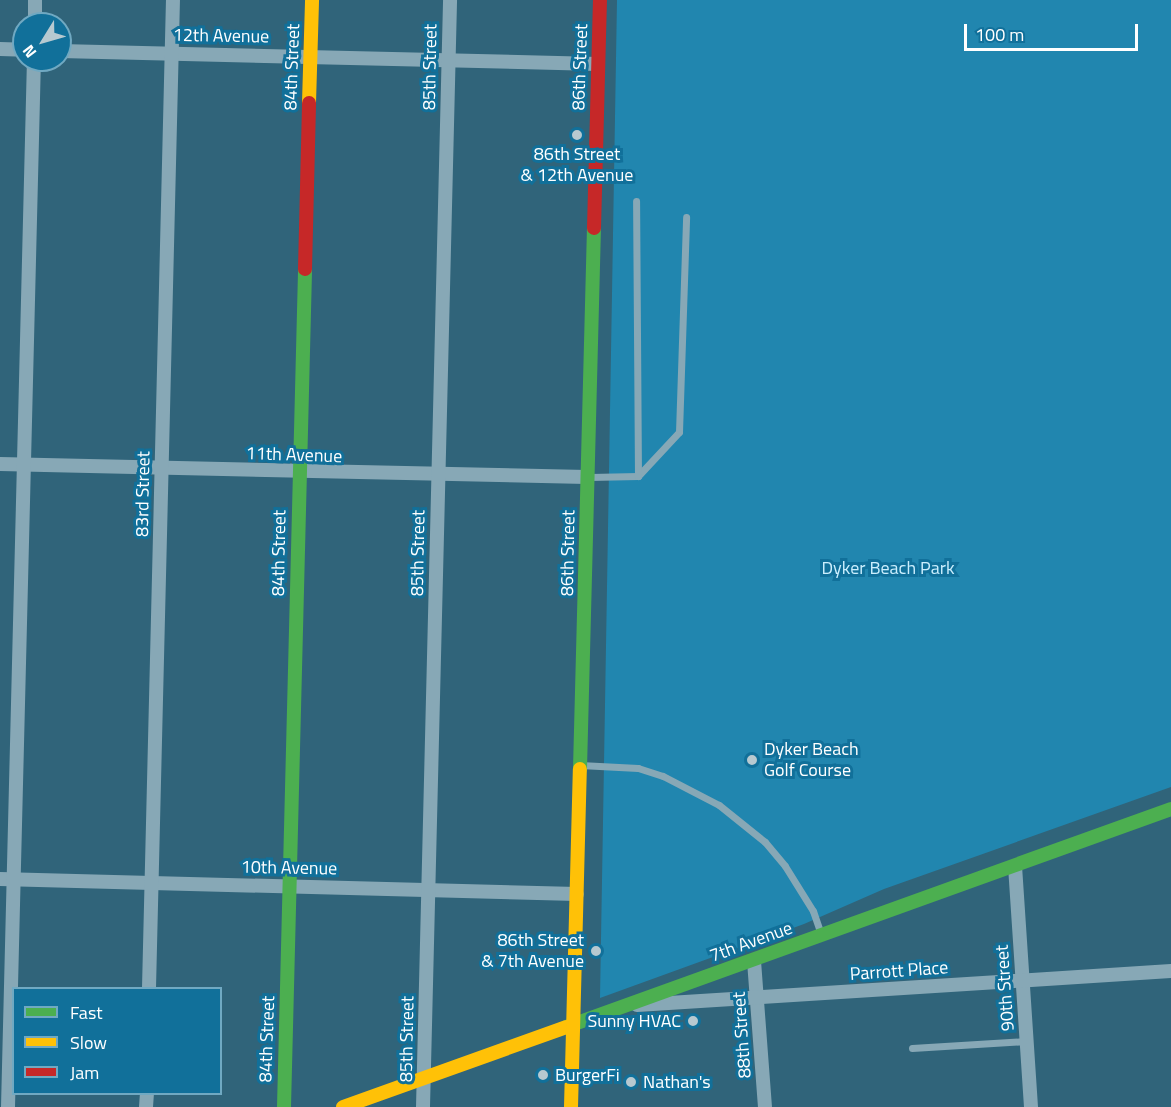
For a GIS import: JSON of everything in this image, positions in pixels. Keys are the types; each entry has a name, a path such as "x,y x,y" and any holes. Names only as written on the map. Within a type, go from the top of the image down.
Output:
{"main road":[{"name":"84th Street","path":"284,1107 312,0"},
{"name":"86th Street","path":"571,1107 600,0"},
{"name":"7th Avenue","path":"343,1107 754,961 1171,809"}],"street":[{"name":"83rd Street","path":"149,987 173,0"},
{"name":"85th Street","path":"423,1107 450,0"},
{"name":"12th Avenue","path":"72,51 598,64"},
{"path":"8,1107 7,879 24,465 34,72"},
{"name":"11th Avenue","path":"0,464 299,473 587,477"},
{"name":"90th Street","path":"1015,866 1031,1107"},
{"name":"10th Avenue","path":"7,879 577,894"},
{"name":"88th Street","path":"754,961 765,1107"},
{"name":"Parrott Place","path":"629,1005 757,999 1171,971"}],"lane":[{"path":"636,201 638,476"},
{"path":"587,477 638,476 679,432 686,217"},
{"path":"580,765 638,768 663,776 719,805 765,842 785,866 813,911 821,936"},
{"path":"912,1048 1026,1041"}],"green space":[{"name":"Dyker Beach Park","path":"617,0 1171,0 1171,787 884,889 804,924 600,998"}],"traffic: fast":[{"path":"580,769 594,228"},
{"path":"284,1107 305,269"},
{"path":"566,1027 1171,809"}],"traffic: slow":[{"path":"309,103 312,0"},
{"path":"571,1107 580,769"},
{"path":"343,1107 566,1027"}],"traffic: jam":[{"path":"594,228 600,0"},
{"path":"305,269 309,103"}],"place":[{"name":"86th Street & 12th Avenue","path":"577,135"},
{"name":"Dyker Beach Golf Course","path":"752,760"},
{"name":"86th Street & 7th Avenue","path":"596,951"},
{"name":"Sunny HVAC","path":"693,1021"},
{"name":"BurgerFi","path":"543,1075"},
{"name":"Nathan's","path":"631,1082"}]}
